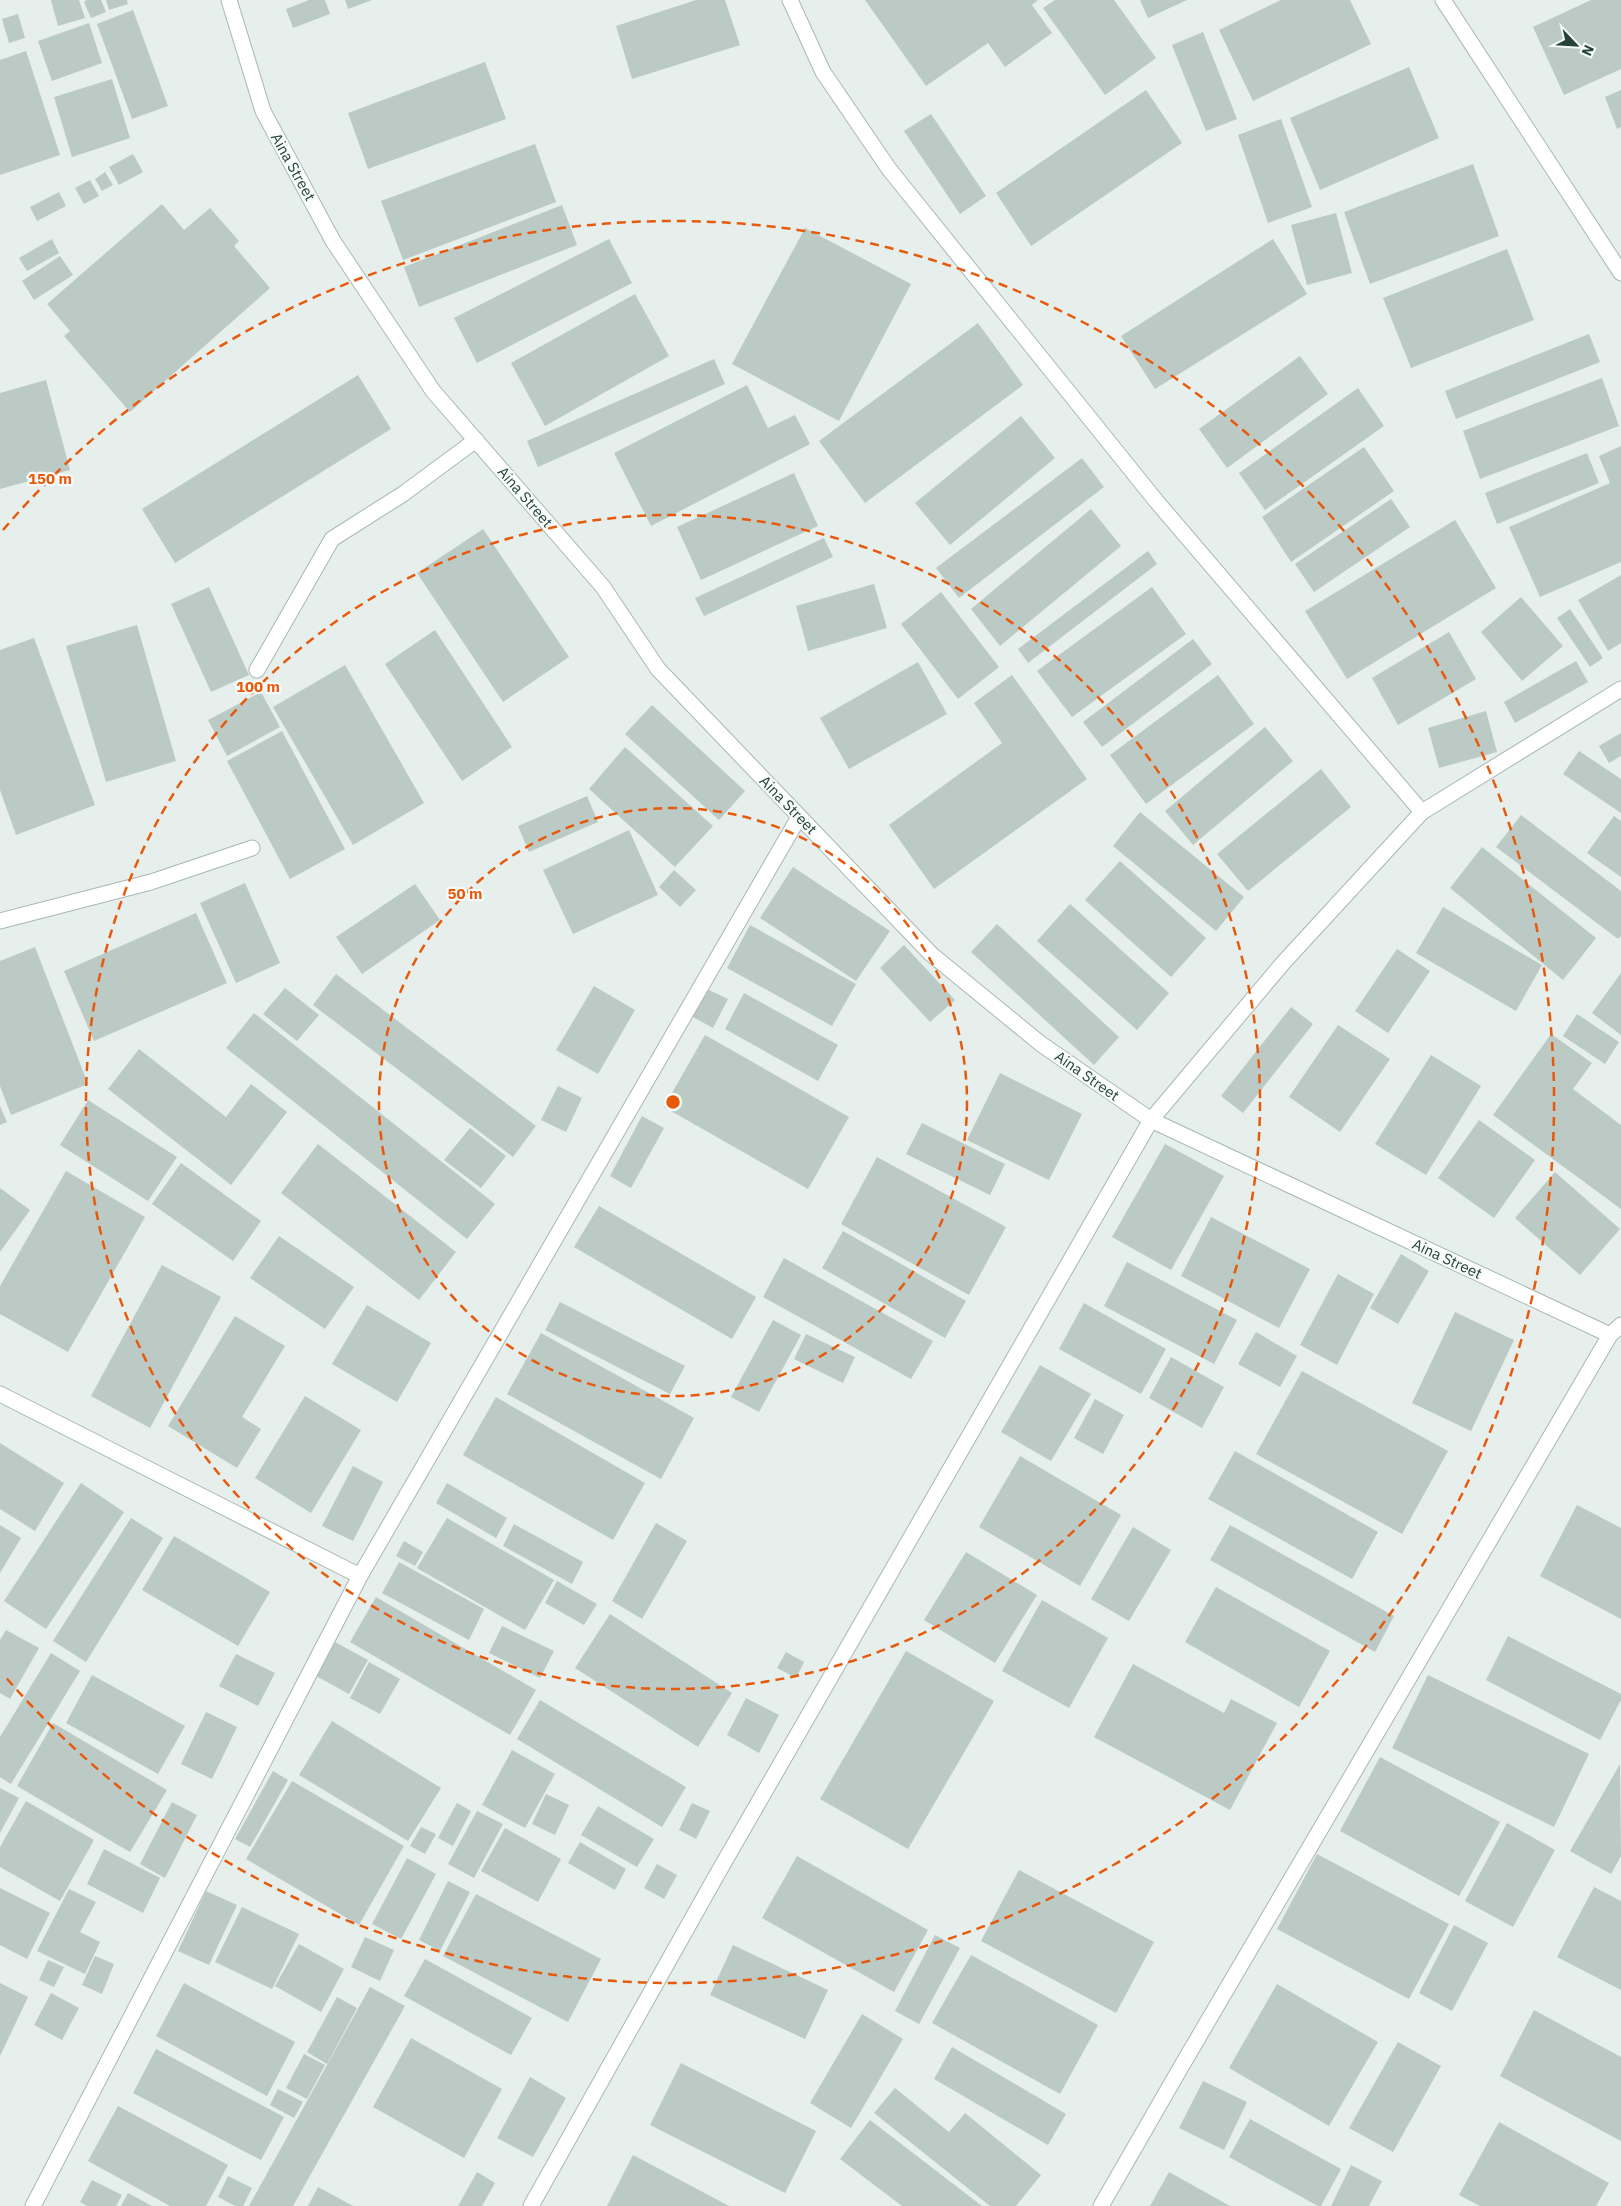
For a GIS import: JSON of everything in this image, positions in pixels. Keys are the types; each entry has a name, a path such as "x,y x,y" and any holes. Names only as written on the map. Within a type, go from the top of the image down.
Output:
{"street":[{"name":"Aina Street","path":"229,0 263,111 333,241 433,391 603,587 658,669 931,954 1041,1044 1150,1120 1615,1330"},
{"path":"790,0 823,72 889,169 1158,502 1422,812"},
{"path":"1443,0 1621,273"},
{"path":"256,670 332,539 403,494 476,440"},
{"path":"531,2206 720,1869 1150,1120 1282,963 1422,812 1621,689"},
{"path":"33,2206 360,1576 799,817"},
{"path":"0,921 151,882 252,848"},
{"path":"1101,2206 1180,2067 1615,1330"},
{"path":"0,1394 360,1576"}],"building":[{"path":"51,0 79,0 85,18 58,26"},
{"path":"87,0 101,0 106,12 91,18 84,2"},
{"path":"106,0 127,0 128,4 109,10"},
{"path":"309,0 325,0 330,14 293,28 286,9"},
{"path":"345,0 372,0 348,9"},
{"path":"696,0 725,0 740,45 632,79 616,26"},
{"path":"865,0 1038,0 1032,5 1052,33 1005,67 988,43 926,86"},
{"path":"1055,0 1114,0 1156,58 1105,95 1043,8"},
{"path":"1140,0 1187,0 1148,18"},
{"path":"1281,0 1350,0 1371,44 1253,101 1219,30"},
{"path":"1591,0 1621,0 1621,69 1564,95 1533,27"},
{"path":"133,10 168,106 132,119 97,24"},
{"path":"18,14 25,38 9,43 2,19"},
{"path":"89,23 102,63 52,81 38,41"},
{"path":"1203,32 1237,119 1206,131 1172,45"},
{"path":"26,51 60,155 0,175 0,60"},
{"path":"485,62 506,119 368,169 348,113"},
{"path":"1409,67 1439,138 1320,190 1290,118"},
{"path":"112,79 130,138 72,157 54,97"},
{"path":"1146,90 1182,143 1031,246 996,193"},
{"path":"1621,90 1621,127 1617,129 1605,97"},
{"path":"931,114 986,196 960,214 904,131"},
{"path":"1281,119 1312,207 1268,223 1238,135"},
{"path":"535,144 556,202 403,260 381,201"},
{"path":"133,154 143,172 119,185 109,167"},
{"path":"1473,164 1499,236 1370,284 1344,212"},
{"path":"105,172 113,185 102,191 95,179"},
{"path":"90,180 99,196 84,204 75,188"},
{"path":"59,192 66,206 37,221 30,207"},
{"path":"162,204 184,230 210,208 239,241 234,246 270,288 130,412 64,336 70,331 47,304"},
{"path":"562,205 577,245 419,307 404,267"},
{"path":"1336,213 1352,273 1307,285 1291,225"},
{"path":"805,228 911,284 839,421 732,364"},
{"path":"52,239 59,253 27,271 19,258"},
{"path":"609,239 632,283 477,363 454,318"},
{"path":"1273,239 1307,294 1155,389 1121,336"},
{"path":"1507,249 1534,320 1411,368 1383,298"},
{"path":"60,256 73,275 34,300 22,281"},
{"path":"635,294 669,356 545,426 511,363"},
{"path":"978,323 1023,385 865,503 819,441"},
{"path":"1589,334 1600,362 1456,419 1445,391"},
{"path":"1300,356 1328,394 1227,468 1199,429"},
{"path":"714,359 725,384 538,467 527,441"},
{"path":"358,375 391,429 175,563 142,509"},
{"path":"1602,378 1619,426 1480,479 1463,431"},
{"path":"46,380 70,470 0,489 0,393"},
{"path":"747,385 768,428 795,415 810,444 651,526 614,453"},
{"path":"1358,388 1384,426 1265,510 1239,473"},
{"path":"1021,416 1055,458 950,545 915,503"},
{"path":"1621,446 1621,562 1540,597 1509,527 1610,483 1599,456"},
{"path":"1364,447 1394,491 1291,562 1262,517"},
{"path":"1587,453 1599,483 1497,524 1485,493"},
{"path":"1082,458 1104,487 959,598 936,568"},
{"path":"794,473 818,526 701,580 677,527"},
{"path":"1391,499 1410,527 1314,592 1295,564"},
{"path":"1091,509 1121,546 1000,646 971,609"},
{"path":"1455,520 1496,588 1347,679 1305,611"},
{"path":"483,529 569,657 503,702 417,573"},
{"path":"824,538 833,557 704,616 695,598"},
{"path":"1148,551 1157,564 1028,663 1018,649"},
{"path":"1621,575 1621,643 1608,651 1578,600"},
{"path":"874,584 887,628 808,651 796,606"},
{"path":"209,587 249,675 211,692 171,604"},
{"path":"1152,587 1186,634 1072,717 1037,671"},
{"path":"941,592 999,667 958,699 901,624"},
{"path":"1521,597 1563,646 1522,681 1481,632"},
{"path":"1570,609 1603,658 1590,667 1557,618"},
{"path":"137,625 176,761 106,782 66,646"},
{"path":"435,630 512,747 462,781 385,664"},
{"path":"1449,632 1476,679 1398,725 1372,678"},
{"path":"34,638 95,805 16,835 0,790 0,650"},
{"path":"1193,639 1212,664 1102,747 1083,722"},
{"path":"1576,661 1588,682 1515,723 1504,702"},
{"path":"918,662 947,714 849,769 820,718"},
{"path":"345,665 424,803 353,845 273,707"},
{"path":"1012,675 1087,779 934,889 889,825 1002,743 974,703"},
{"path":"1218,675 1254,724 1146,804 1110,755"},
{"path":"261,692 280,727 227,756 208,720"},
{"path":"652,705 745,791 719,820 625,734"},
{"path":"1486,711 1497,752 1439,768 1428,728"},
{"path":"1265,727 1293,761 1193,845 1165,811"},
{"path":"282,731 345,849 290,879 227,761"},
{"path":"1621,733 1621,756 1609,763 1599,746"},
{"path":"625,747 713,826 675,867 589,789"},
{"path":"1579,751 1621,779 1621,813 1563,774"},
{"path":"1321,769 1351,807 1248,891 1217,854"},
{"path":"587,796 598,822 529,852 518,826"},
{"path":"1140,812 1244,897 1216,931 1113,846"},
{"path":"1521,815 1621,891 1621,936 1618,939 1496,847"},
{"path":"1614,816 1621,821 1621,877 1587,853"},
{"path":"629,830 658,895 573,934 543,870"},
{"path":"1482,847 1596,938 1563,980 1450,888"},
{"path":"1120,861 1206,938 1171,977 1085,900"},
{"path":"793,867 890,931 856,981 760,918"},
{"path":"674,870 696,890 680,907 659,887"},
{"path":"245,883 280,963 236,983 200,903"},
{"path":"415,884 440,920 362,974 336,937"},
{"path":"1070,904 1169,993 1137,1030 1037,941"},
{"path":"1443,907 1542,965 1516,1011 1416,953"},
{"path":"196,913 227,983 94,1041 64,971"},
{"path":"997,924 1119,1037 1094,1065 971,952"},
{"path":"750,925 856,984 832,1026 727,968"},
{"path":"904,945 955,1000 930,1022 880,968"},
{"path":"35,947 88,1084 11,1115 0,1086 0,961"},
{"path":"1397,949 1430,971 1388,1033 1355,1011"},
{"path":"1621,973 1621,1035 1592,1013"},
{"path":"336,974 536,1126 513,1157 313,1005"},
{"path":"594,986 635,1010 598,1074 556,1050"},
{"path":"285,988 319,1015 297,1041 263,1014"},
{"path":"705,988 728,999 713,1028 691,1016"},
{"path":"744,993 838,1045 818,1081 725,1029"},
{"path":"1291,1007 1313,1024 1243,1113 1221,1096"},
{"path":"254,1013 495,1204 467,1239 226,1048"},
{"path":"1577,1014 1619,1042 1605,1064 1563,1036"},
{"path":"1338,1025 1390,1059 1340,1132 1289,1097"},
{"path":"1551,1034 1592,1063 1573,1089 1621,1125 1621,1209 1493,1115"},
{"path":"705,1035 849,1117 808,1189 664,1107"},
{"path":"139,1049 226,1117 251,1084 287,1112 231,1185 108,1089"},
{"path":"1431,1055 1481,1086 1426,1175 1375,1144"},
{"path":"1000,1073 1082,1114 1049,1180 967,1140"},
{"path":"558,1086 582,1098 566,1132 541,1120"},
{"path":"88,1100 177,1157 148,1201 60,1145"},
{"path":"0,1106 7,1122 0,1125"},
{"path":"642,1116 664,1128 631,1188 610,1176"},
{"path":"1479,1120 1535,1160 1494,1218 1438,1178"},
{"path":"922,1123 1005,1164 990,1195 906,1154"},
{"path":"470,1128 506,1156 481,1188 444,1160"},
{"path":"318,1144 456,1252 419,1300 281,1193"},
{"path":"1165,1144 1224,1176 1171,1270 1112,1237"},
{"path":"877,1157 1006,1227 969,1295 841,1224"},
{"path":"181,1163 261,1221 233,1261 152,1204"},
{"path":"66,1171 145,1217 68,1352 0,1314 0,1286"},
{"path":"1555,1172 1620,1229 1580,1275 1515,1218"},
{"path":"0,1188 30,1210 0,1252"},
{"path":"599,1206 756,1297 732,1339 574,1247"},
{"path":"1211,1217 1310,1269 1279,1328 1181,1276"},
{"path":"843,1231 966,1301 945,1338 822,1268"},
{"path":"279,1236 354,1287 325,1329 250,1278"},
{"path":"1401,1254 1429,1271 1398,1324 1370,1308"},
{"path":"784,1258 933,1341 911,1379 763,1297"},
{"path":"1127,1262 1237,1320 1214,1364 1104,1306"},
{"path":"162,1265 221,1297 150,1428 91,1396"},
{"path":"1338,1274 1374,1294 1337,1365 1300,1345"},
{"path":"560,1302 685,1366 670,1394 545,1330"},
{"path":"1084,1303 1166,1349 1141,1394 1059,1349"},
{"path":"367,1305 431,1343 397,1402 332,1364"},
{"path":"1455,1312 1514,1340 1471,1431 1412,1403"},
{"path":"235,1316 285,1346 242,1417 261,1429 237,1468 168,1426"},
{"path":"773,1320 801,1335 759,1412 731,1397"},
{"path":"1256,1332 1297,1356 1280,1387 1238,1364"},
{"path":"541,1333 694,1418 661,1479 507,1394"},
{"path":"806,1334 855,1357 843,1383 794,1359"},
{"path":"1171,1357 1224,1387 1202,1428 1149,1398"},
{"path":"1040,1365 1091,1394 1051,1461 1001,1432"},
{"path":"1302,1371 1448,1451 1402,1534 1256,1454"},
{"path":"305,1396 361,1430 311,1513 255,1478"},
{"path":"496,1397 645,1483 613,1540 463,1455"},
{"path":"1095,1399 1124,1415 1103,1454 1074,1438"},
{"path":"0,1443 64,1483 35,1531 0,1509"},
{"path":"1235,1451 1378,1532 1352,1579 1208,1499"},
{"path":"1020,1456 1121,1515 1080,1586 979,1527"},
{"path":"353,1466 383,1482 353,1541 322,1526"},
{"path":"81,1483 124,1512 46,1629 4,1601"},
{"path":"447,1483 507,1518 496,1538 436,1503"},
{"path":"1577,1505 1621,1528 1621,1619 1540,1576"},
{"path":"131,1518 163,1538 86,1662 53,1641"},
{"path":"447,1518 554,1580 525,1630 417,1568"},
{"path":"656,1523 687,1541 642,1619 612,1601"},
{"path":"514,1524 583,1562 572,1584 503,1546"},
{"path":"0,1525 21,1538 0,1573"},
{"path":"1230,1525 1394,1616 1375,1652 1210,1560"},
{"path":"1133,1527 1171,1550 1129,1621 1091,1599"},
{"path":"174,1536 270,1592 238,1646 142,1590"},
{"path":"404,1541 423,1552 415,1566 396,1556"},
{"path":"966,1552 1037,1595 995,1663 924,1620"},
{"path":"399,1562 484,1609 469,1640 382,1593"},
{"path":"557,1581 597,1604 584,1625 545,1603"},
{"path":"1216,1587 1330,1651 1299,1707 1185,1642"},
{"path":"376,1597 536,1690 510,1735 350,1642"},
{"path":"1042,1600 1108,1638 1069,1708 1002,1671"},
{"path":"610,1614 732,1693 698,1747 575,1668"},
{"path":"502,1626 554,1651 540,1678 489,1653"},
{"path":"6,1630 39,1648 10,1699 0,1693 0,1640"},
{"path":"1508,1636 1621,1694 1621,1700 1600,1740 1486,1680"},
{"path":"335,1642 368,1660 349,1694 316,1676"},
{"path":"906,1651 994,1701 908,1849 820,1799"},
{"path":"786,1652 804,1662 796,1678 777,1668"},
{"path":"51,1653 80,1671 11,1784 0,1777 0,1737"},
{"path":"236,1654 275,1673 258,1706 219,1686"},
{"path":"369,1662 400,1679 380,1714 350,1698"},
{"path":"1133,1664 1224,1713 1231,1699 1277,1723 1230,1810 1094,1737"},
{"path":"92,1675 185,1726 158,1774 66,1723"},
{"path":"1428,1675 1589,1754 1554,1827 1392,1748"},
{"path":"746,1698 779,1715 759,1753 727,1735"},
{"path":"540,1700 686,1787 662,1827 517,1739"},
{"path":"206,1712 237,1727 212,1779 181,1764"},
{"path":"332,1721 441,1788 408,1841 299,1775"},
{"path":"53,1723 167,1790 130,1852 17,1786"},
{"path":"512,1750 555,1774 525,1828 482,1805"},
{"path":"1380,1757 1500,1822 1459,1896 1340,1831"},
{"path":"1620,1764 1621,1856 1611,1874 1570,1851"},
{"path":"273,1771 288,1780 250,1847 235,1839"},
{"path":"292,1781 404,1846 359,1925 246,1859"},
{"path":"0,1788 19,1798 0,1833"},
{"path":"546,1794 569,1805 555,1835 532,1824"},
{"path":"26,1801 94,1840 60,1901 0,1867 0,1847"},
{"path":"172,1802 197,1815 165,1878 140,1864"},
{"path":"457,1803 471,1811 453,1846 438,1838"},
{"path":"692,1803 710,1811 696,1839 679,1830"},
{"path":"598,1806 654,1839 637,1867 581,1835"},
{"path":"477,1811 503,1824 474,1878 448,1864"},
{"path":"1507,1823 1555,1850 1513,1927 1465,1901"},
{"path":"421,1827 436,1834 425,1854 410,1846"},
{"path":"505,1828 561,1859 538,1902 481,1871"},
{"path":"580,1842 626,1869 615,1890 568,1863"},
{"path":"104,1849 160,1878 143,1913 87,1884"},
{"path":"1317,1854 1449,1924 1409,1999 1277,1929"},
{"path":"797,1856 928,1930 894,1992 762,1918"},
{"path":"407,1858 436,1874 401,1939 372,1924"},
{"path":"657,1864 677,1875 664,1899 644,1888"},
{"path":"1019,1870 1154,1942 1116,2013 981,1941"},
{"path":"448,1881 470,1892 440,1951 419,1940"},
{"path":"1594,1887 1621,1901 1621,1990 1557,1957"},
{"path":"0,1888 50,1913 27,1959 0,1945"},
{"path":"69,1889 96,1902 80,1932 100,1942 85,1974 37,1951"},
{"path":"206,1891 237,1905 209,1965 178,1951"},
{"path":"476,1894 601,1959 568,2022 443,1956"},
{"path":"242,1907 299,1934 272,1989 215,1962"},
{"path":"1454,1925 1488,1943 1452,2011 1419,1993"},
{"path":"935,1935 960,1948 919,2024 895,2011"},
{"path":"365,1937 394,1950 380,1981 351,1967"},
{"path":"299,1944 344,1969 321,2012 275,1986"},
{"path":"733,1945 828,1990 805,2039 710,1995"},
{"path":"971,1955 1098,2025 1060,2094 932,2023"},
{"path":"95,1956 114,1964 102,1994 82,1985"},
{"path":"425,1959 532,2018 511,2055 404,1996"},
{"path":"48,1960 64,1967 54,1987 39,1980"},
{"path":"0,1983 28,1997 0,2056"},
{"path":"184,1983 295,2042 267,2096 156,2036"},
{"path":"1277,1984 1378,2042 1329,2126 1229,2068"},
{"path":"370,1987 405,2006 293,2206 249,2206"},
{"path":"51,1993 79,2008 62,2040 34,2025"},
{"path":"337,1997 357,2008 327,2064 307,2052"},
{"path":"1534,2010 1621,2057 1621,2141 1500,2076"},
{"path":"862,2014 903,2039 851,2128 810,2103"},
{"path":"411,2038 502,2089 464,2158 373,2107"},
{"path":"1398,2042 1441,2066 1393,2152 1349,2128"},
{"path":"952,2047 1066,2114 1048,2145 934,2079"},
{"path":"156,2049 284,2117 261,2160 133,2093"},
{"path":"304,2054 325,2065 307,2099 286,2088"},
{"path":"681,2063 816,2131 785,2193 650,2125"},
{"path":"530,2077 566,2098 533,2157 497,2138"},
{"path":"1203,2081 1247,2102 1224,2150 1179,2128"},
{"path":"895,2088 949,2132 965,2113 1041,2175 1016,2206 990,2206 874,2113"},
{"path":"278,2089 303,2102 294,2118 270,2105"},
{"path":"118,2106 228,2165 206,2206 170,2206 88,2161"},
{"path":"1250,2119 1341,2169 1321,2206 1229,2157"},
{"path":"870,2120 982,2206 902,2206 840,2159"},
{"path":"1499,2122 1609,2183 1596,2206 1480,2206 1459,2195"},
{"path":"633,2155 729,2206 607,2206"},
{"path":"1351,2165 1382,2181 1369,2206 1331,2206"},
{"path":"477,2172 495,2183 482,2206 458,2206"},
{"path":"1169,2172 1230,2206 1150,2206"},
{"path":"228,2176 252,2188 243,2206 235,2206 218,2197"},
{"path":"92,2180 122,2195 116,2206 87,2206 80,2202"},
{"path":"318,2187 353,2206 308,2206"},
{"path":"128,2193 152,2206 121,2206"}]}
